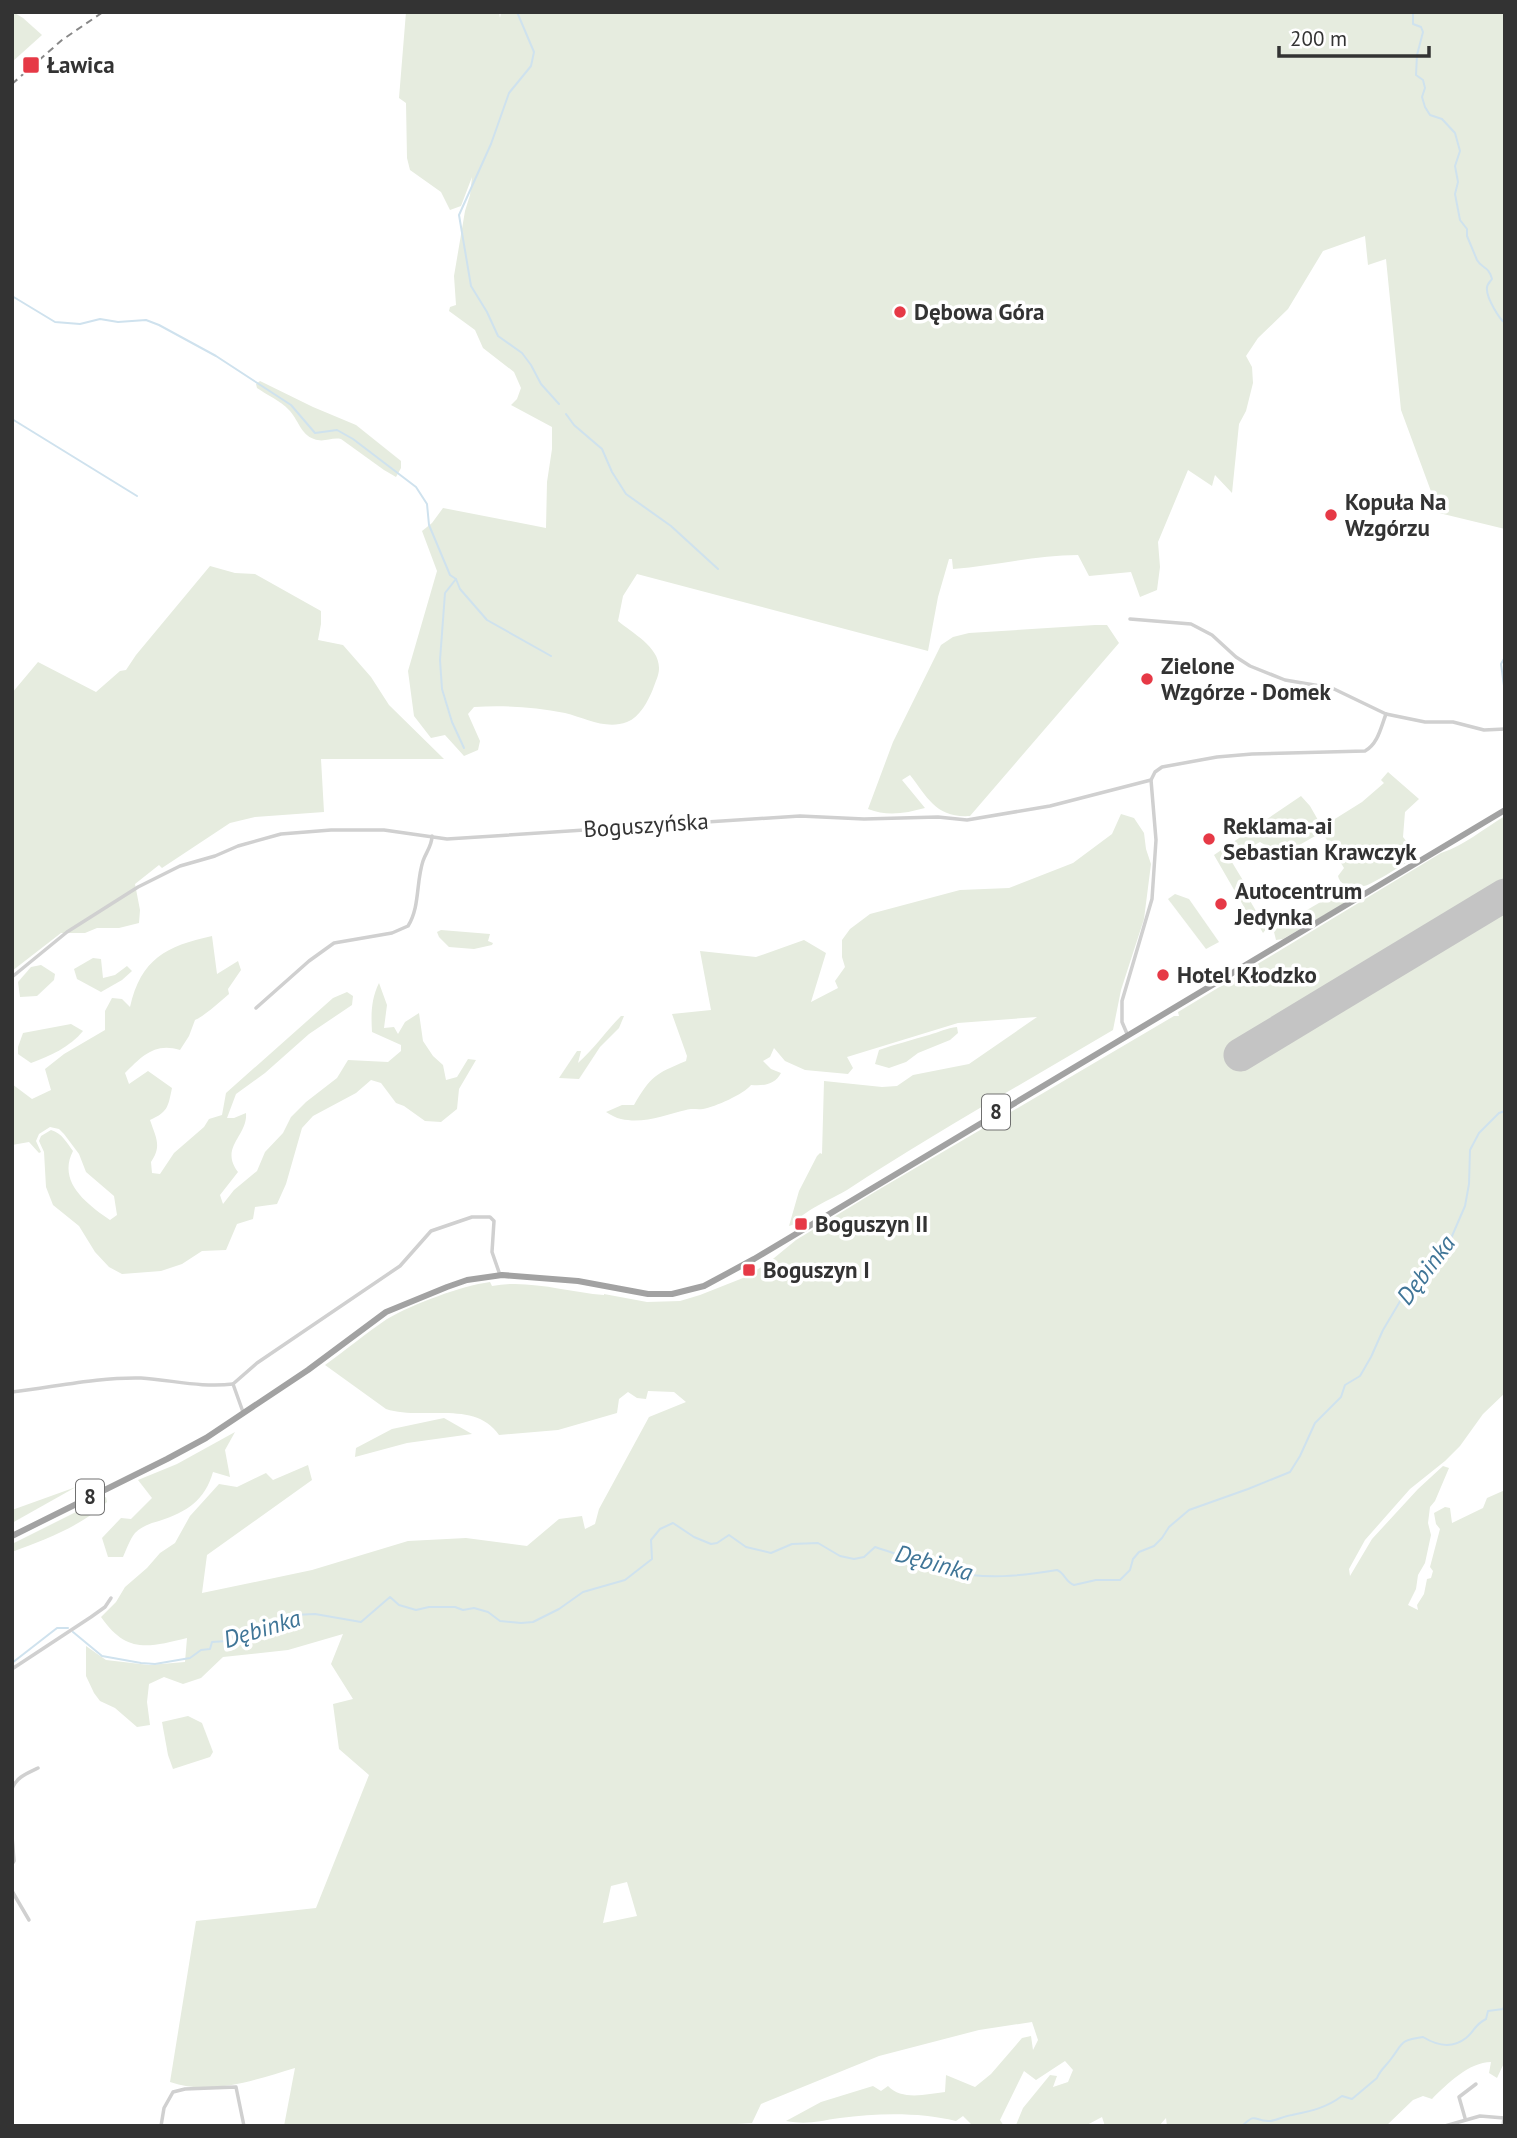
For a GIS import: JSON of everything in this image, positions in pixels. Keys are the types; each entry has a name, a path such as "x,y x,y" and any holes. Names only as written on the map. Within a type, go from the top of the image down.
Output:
{"highway":[{"name":"8","path":"12,1536 177,1454 307,1370 386,1312 458,1283 500,1275 578,1281 648,1294 679,1293 695,1289 754,1259 989,1116 1505,810"}],"street":[{"path":"1130,619 1191,624 1212,635 1250,666 1284,680 1332,688 1386,714 1425,722 1453,722 1484,730 1505,729"},
{"name":"Boguszyńska","path":"12,977 67,932 138,887 180,866 281,834 384,830 447,839 800,816 861,819 938,817 967,820 1050,806 1151,780 1162,767 1217,757 1365,751 1372,747 1376,740 1386,714"},
{"path":"1128,1036 1122,1022 1122,1001 1152,899 1156,855 1151,780"},
{"path":"256,1008 309,961 334,943 383,935 408,926 414,915 421,867 432,845 432,836"},
{"path":"12,1392 72,1382 132,1378 217,1386 233,1384 257,1363 400,1266 425,1236 436,1229 472,1217 490,1217 494,1221 492,1252 500,1275"},
{"path":"233,1384 243,1413"},
{"path":"12,1669 105,1607 111,1598"},
{"path":"12,1788 23,1775 38,1768"},
{"path":"12,1836 12,1864"},
{"path":"12,1891 29,1920"},
{"path":"1465,2119 1459,2096 1476,2084"},
{"path":"161,2126 164,2108 173,2092 236,2087 244,2126"},
{"path":"1445,2126 1480,2116 1504,2117 1503,2126"}],"shaded area":[{"path":"13,12 42,35 12,62"},
{"path":"406,12 499,12 500,18 501,12 1505,12 1505,529 1439,513 1401,410 1386,259 1368,265 1365,236 1323,251 1288,309 1258,338 1246,356 1252,367 1253,383 1246,411 1239,424 1232,493 1215,475 1212,486 1188,470 1158,542 1160,567 1157,590 1140,597 1131,572 1089,576 1078,555 953,569 952,559 949,559 938,597 928,651 637,574 623,596 618,621 650,647 658,661 658,676 640,713 632,720 611,725 542,709 474,707 468,714 480,741 478,750 464,756 445,735 431,738 414,716 408,671 437,571 422,531 443,508 546,528 552,427 511,405 517,399 521,388 514,372 483,348 475,330 449,311 450,307 456,305 454,276 472,177 461,206 450,210 441,192 410,170 407,158 406,103 399,98"},
{"path":"260,381 356,425 401,461 396,477 341,439 321,440 310,437 286,407 257,388 256,384"},
{"path":"210,566 235,573 255,574 321,611 318,640 343,645 371,677 389,705 444,759 321,759 324,812 255,817 230,823 162,868 159,865 135,884 140,910 139,923 119,928 97,928 85,933 61,933 12,971 12,693 38,662 96,692 120,671 126,670"},
{"path":"1107,625 1119,643 970,816 958,816 941,810 928,799 910,775 902,780 925,808 890,814 868,809 893,742 941,645 953,637 969,633"},
{"path":"1388,772 1419,799 1405,812 1403,837 1418,856 1369,884 1352,887 1339,880 1338,876 1344,868 1322,832 1282,855 1260,842 1230,859 1244,882 1242,887 1256,911 1261,912 1267,928 1263,933 1259,926 1255,926 1214,855 1301,796 1322,827 1362,802 1384,783 1381,780"},
{"path":"1121,814 1134,818 1144,833 1151,864 1144,919 1121,990 1113,1030 810,1210 795,1224 789,1226 799,1191 817,1156 822,1154 824,1081 897,1086 913,1075 969,1064 1037,1017 958,1023 847,1057 853,1068 848,1074 805,1070 785,1061 774,1048 770,1057 763,1061 771,1069 781,1073 775,1080 764,1085 751,1085 715,1106 638,1120 619,1119 606,1112 622,1105 634,1105 655,1077 686,1061 687,1056 672,1014 711,1010 700,951 756,957 804,940 826,953 811,1002 838,988 835,981 845,967 842,940 850,929 870,914 960,890 1009,888 1073,863 1112,834"},
{"path":"1505,816 1505,1393 1483,1414 1460,1446 1410,1489 1365,1540 1349,1569 1350,1576 1372,1539 1418,1489 1443,1466 1449,1468 1430,1507 1428,1523 1431,1535 1425,1563 1408,1605 1418,1610 1417,1605 1424,1594 1427,1579 1431,1578 1433,1571 1430,1567 1440,1529 1434,1513 1445,1507 1450,1508 1452,1523 1483,1508 1487,1498 1505,1490 1505,2061 1497,2078 1489,2073 1491,2062 1475,2066 1459,2075 1432,2099 1423,2096 1413,2100 1386,2126 1167,2126 1166,2118 1159,2126 1105,2126 1102,2117 1085,2126 1012,2126 1016,2125 1023,2108 1050,2075 1057,2076 1053,2087 1068,2082 1073,2070 1065,2061 1036,2080 1024,2071 1000,2120 1004,2126 973,2126 963,2116 956,2121 898,2114 854,2116 807,2123 786,2121 821,2102 873,2086 881,2091 888,2086 907,2095 945,2092 946,2075 975,2087 991,2074 1022,2038 1031,2036 1033,2050 1038,2040 1032,2022 979,2030 879,2056 761,2104 752,2123 705,2126 284,2126 295,2068 217,2087 186,2086 170,2082 196,1921 316,1908 369,1775 339,1749 333,1704 353,1699 331,1664 343,1634 288,1650 223,1657 201,1678 183,1684 164,1677 149,1684 147,1702 150,1725 137,1727 115,1708 100,1701 94,1693 86,1676 86,1646 106,1660 149,1665 185,1662 187,1638 160,1644 138,1645 119,1637 101,1617 116,1602 125,1587 160,1553 175,1543 190,1516 219,1484 237,1487 266,1473 273,1480 308,1465 312,1480 207,1555 202,1593 312,1570 408,1541 466,1538 527,1546 559,1519 582,1516 585,1529 595,1524 599,1509 649,1417 686,1402 674,1392 648,1391 646,1399 637,1398 628,1392 619,1399 617,1413 558,1430 499,1435 489,1424 476,1417 386,1409 325,1365 398,1313 437,1296 478,1284 490,1282 492,1286 534,1285 647,1302 680,1301 743,1278 768,1263 796,1240 878,1190 1174,1016 1179,1016 1178,1012","holes":["627,1882 637,1916 603,1923 611,1886"]},
{"path":"1341,890 1349,892 1350,900 1283,939 1276,940 1274,932 1278,927"},
{"path":"1175,894 1189,899 1219,942 1206,949 1168,899"},
{"path":"441,930 490,934 488,941 493,943 474,949 449,947 439,937 437,932"},
{"path":"212,936 217,974 238,961 241,970 228,989 229,994 195,1020 180,1050 156,1049 143,1056 125,1073 129,1084 148,1071 172,1088 166,1108 150,1120 157,1146 151,1162 152,1173 160,1174 174,1153 204,1127 209,1119 222,1115 226,1093 333,998 347,992 353,996 352,1005 309,1034 265,1073 236,1094 227,1118 246,1113 232,1155 238,1172 220,1195 223,1204 234,1190 257,1171 265,1152 283,1133 291,1117 337,1078 348,1060 388,1062 401,1051 401,1045 372,1032 372,1007 379,983 387,1005 384,1028 394,1027 398,1034 405,1022 419,1013 423,1041 443,1065 446,1080 457,1077 468,1059 476,1060 459,1089 457,1109 441,1122 425,1121 396,1103 381,1083 371,1080 356,1093 313,1116 302,1128 286,1184 277,1204 255,1207 253,1219 237,1224 226,1250 202,1251 182,1264 161,1271 122,1274 109,1267 95,1252 79,1226 53,1205 46,1187 44,1152 39,1141 41,1136 51,1130 64,1139 73,1151 69,1173 77,1191 92,1207 110,1220 117,1215 114,1196 86,1172 79,1154 59,1129 50,1127 39,1134 36,1141 41,1152 39,1153 29,1142 12,1145 12,1084 32,1099 51,1090 45,1069 64,1054 105,1030 105,1011 112,998 122,999 130,1007 141,977 158,957 181,945"},
{"path":"93,958 101,959 103,978 115,975 127,966 132,971 101,992 77,979 74,969"},
{"path":"41,965 55,974 54,980 37,996 20,997 18,982 31,967"},
{"path":"621,1016 624,1016 619,1028 600,1047 579,1079 559,1078 577,1051 581,1051 578,1063"},
{"path":"71,1024 83,1031 59,1050 31,1063 18,1054 23,1033"},
{"path":"957,1027 958,1033 950,1040 918,1053 906,1062 889,1068 875,1064 879,1050"},
{"path":"444,1418 472,1434 407,1443 355,1457 356,1448 392,1429"},
{"path":"235,1432 225,1450 230,1477 213,1472 210,1482 194,1504 135,1533 123,1557 108,1557 102,1538 121,1518 131,1519 152,1498 138,1480 177,1464"},
{"path":"76,1487 12,1523 12,1510"},
{"path":"106,1497 107,1502 97,1511 74,1525 12,1552 12,1544"},
{"path":"188,1716 202,1723 213,1752 210,1757 173,1769 162,1722"}],"waterway":[{"path":"517,12 534,52 531,66 509,93 491,144 459,215 471,286 498,336 522,353 541,384 559,404"},
{"path":"1413,12 1413,24 1421,27 1423,32 1417,55 1416,75 1423,80 1425,88 1422,97 1430,115 1442,119 1455,133 1460,151 1455,166 1458,182 1455,194 1460,220 1467,229 1467,236 1477,260 1491,275 1492,279 1487,285 1488,294 1505,323"},
{"path":"12,296 55,322 80,324 100,319 118,322 146,320 159,325 216,356 291,405 315,433 337,430 353,439 416,487 427,504 429,525 450,575 487,620 551,656"},
{"path":"566,414 574,425 602,449 626,494 671,526 718,569"},
{"path":"12,419 137,496"},
{"path":"456,579 445,593 440,660 442,689 452,722 464,748"},
{"path":"1505,657 1501,664 1505,693"},
{"name":"Dębinka","path":"73,1632 102,1656 155,1664 190,1658 201,1650 210,1649 212,1642 227,1641 234,1635 294,1615 315,1614 361,1622 390,1597 399,1605 416,1610 429,1607 455,1607 463,1610 474,1608 488,1612 500,1621 533,1622 559,1609 583,1592 625,1580 652,1559 651,1540 660,1529 673,1523 711,1544 729,1535 746,1547 771,1553 792,1544 818,1543 840,1556 854,1559 864,1557 875,1547 962,1574 1003,1576 1057,1570 1074,1585 1096,1580 1120,1580 1130,1570 1133,1559 1139,1552 1154,1546 1169,1527 1189,1510 1290,1472 1315,1423 1341,1397 1345,1385 1360,1376 1402,1298 1416,1287 1450,1246 1465,1206 1470,1150 1479,1133 1499,1113 1505,1111"},
{"name":"Dębinka","path":"12,1663 57,1628 68,1628"},
{"path":"1242,2126 1253,2118 1270,2121 1312,2110 1342,2096 1352,2099 1377,2078 1406,2041 1423,2037 1439,2044 1455,2044 1466,2038 1486,2019 1488,2011 1503,2009 1505,2005"}],"runway":[{"path":"1240,1055 1505,895"}],"railway":[{"path":"12,84 62,40 103,12"}],"place":[{"name":"Ławica","path":"31,65"},
{"name":"Dębowa Góra","path":"900,312"},
{"name":"Kopuła Na Wzgórzu","path":"1331,515"},
{"name":"Zielone Wzgórze - Domek","path":"1147,679"},
{"name":"Reklama-ai Sebastian Krawczyk","path":"1209,839"},
{"name":"Autocentrum Jedynka","path":"1221,904"},
{"name":"Hotel Kłodzko","path":"1163,975"},
{"name":"Boguszyn II","path":"801,1224"},
{"name":"Boguszyn I","path":"749,1270"}]}
